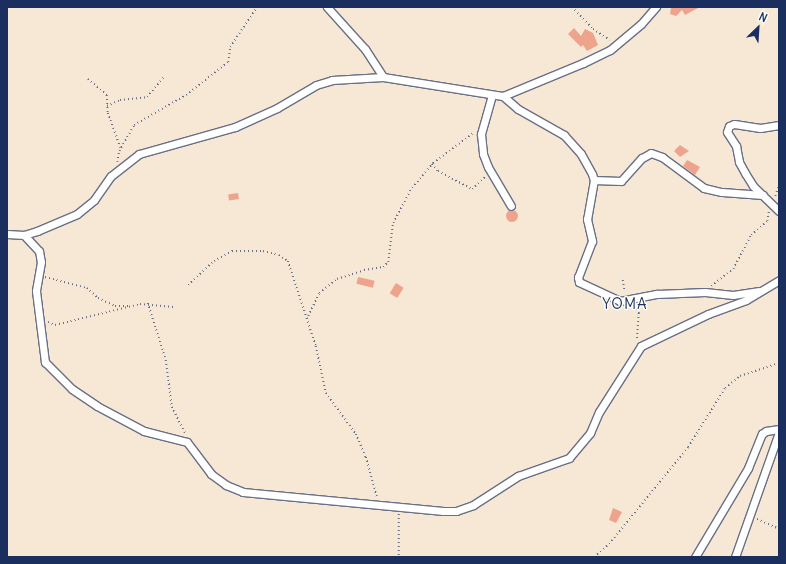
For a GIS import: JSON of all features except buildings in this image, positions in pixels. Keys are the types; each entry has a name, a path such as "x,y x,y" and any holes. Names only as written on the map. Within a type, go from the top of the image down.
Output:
{"street":[{"path":"327,7 365,49 383,77"},
{"path":"7,234 24,235 57,223 87,207 116,171 139,154 235,127 277,108 316,85 332,80 383,77 504,96 583,63 618,43 641,24 656,7"},
{"path":"492,95 482,134 484,154 490,171 511,206"},
{"path":"504,96 518,110 572,143 594,180 587,219 592,241 577,279 582,284 614,300 627,301 657,294 705,292 733,295 768,288"},
{"path":"779,125 760,128 734,124 729,126 727,132 736,146 738,162 745,173 779,211"},
{"path":"594,180 619,182 642,158 651,154 662,158 704,188 764,195"},
{"path":"24,235 39,251 39,276 36,291 45,362 56,375 97,406 124,423 144,431 187,442 211,474 226,485 243,492 456,511 487,497 518,476 569,458 590,433 599,412 627,372 636,352 658,337 708,314 731,307 768,288 779,280"},
{"path":"695,557 748,468 762,434 766,430 779,431 735,557"}],"path":[{"path":"116,171 121,148 134,124 186,95 228,62 230,46 257,7"},
{"path":"572,7 593,29 618,43"},
{"path":"107,106 120,100 146,97 163,78"},
{"path":"88,80 104,91 107,106 121,148"},
{"path":"307,317 319,294 337,279 364,270 384,267 388,262 393,223 399,208 412,188 432,164 476,130"},
{"path":"432,164 438,171 472,189 490,171"},
{"path":"705,292 733,269 751,235 767,221 772,202 779,185"},
{"path":"188,285 214,262 232,251 263,251 278,255 288,261 307,317 326,393 356,434 366,457 379,505"},
{"path":"39,276 87,288 98,298 115,306 131,306"},
{"path":"623,280 627,301 637,307 639,313 636,352"},
{"path":"148,303 166,360 172,407 187,442"},
{"path":"37,307 43,318 55,325 148,303 174,307"},
{"path":"594,557 609,544 688,447 725,388 740,376 779,363"},
{"path":"399,506 399,557"},
{"path":"749,515 779,529"}],"district":[{"name":"YOMA","path":"625,304"}]}
